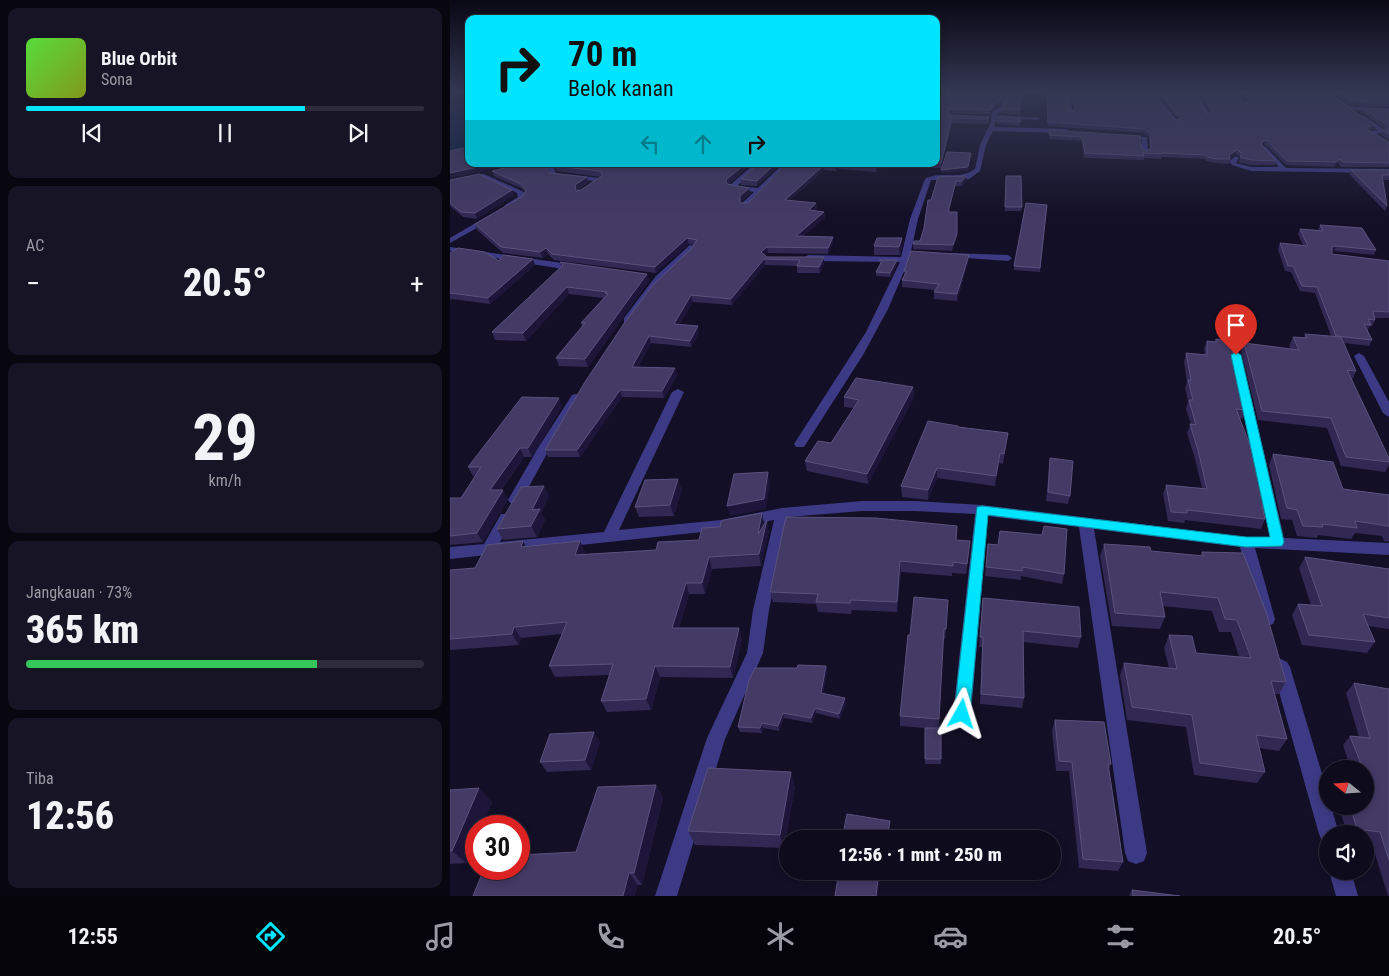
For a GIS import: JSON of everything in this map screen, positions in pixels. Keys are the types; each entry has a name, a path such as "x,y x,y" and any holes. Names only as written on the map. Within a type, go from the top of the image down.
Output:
{"street":[{"path":"800,444 872,331 894,290 908,255 914,219 928,179 936,177 969,177 974,175 978,170 983,145 989,134"},
{"path":"1371,134 1389,144"},
{"path":"1118,135 1145,138 1145,152"},
{"path":"1265,148 1284,169"},
{"path":"1236,158 1232,162 1245,168 1389,171"},
{"path":"550,167 553,175 599,180 580,193"},
{"path":"754,167 730,187 758,190"},
{"path":"745,205 783,167"},
{"path":"490,170 476,174 522,195 500,212"},
{"path":"450,241 493,216"},
{"path":"622,329 655,277 693,247"},
{"path":"450,248 584,269"},
{"path":"941,254 1008,258"},
{"path":"796,258 908,255"},
{"path":"1236,355 1278,542"},
{"path":"1359,356 1389,413"},
{"path":"489,549 544,448 584,385"},
{"path":"609,537 678,392"},
{"path":"450,553 721,525 782,513 862,506 915,506 982,510 1246,542 1389,548"},
{"path":"962,714 982,510"},
{"path":"666,896 694,800 716,738 755,653 761,610 782,513"},
{"path":"1086,523 1104,656 1136,853"},
{"path":"1246,542 1271,633"},
{"path":"1276,651 1326,825"},
{"path":"1343,880 1347,896"}],"water":[{"path":"450,134 465,134 465,161 450,165"}],"building":[{"path":"940,134 948,134 941,163"},
{"path":"1049,134 1140,136 1142,149 1147,151 1151,147 1150,134 1375,134 1389,142 1389,163 1343,162 1340,159 1336,162 1287,161 1267,140 1262,142 1262,145 1276,161 1251,160 1240,157 1242,153 1237,150 1229,155 1230,159 1217,159 1207,157 1206,155 1162,153 1143,153 1144,156 1085,153 1082,137"},
{"path":"465,148 465,167 478,167 450,173 450,151"},
{"path":"947,152 971,153 968,167 941,170"},
{"path":"509,167 546,167 549,173 587,177 575,185 576,191 581,190 602,176 602,173 565,167 741,167 726,180 727,184 749,188 740,196 740,203 748,203 783,167 822,167 785,200 816,203 809,210 824,212 796,236 833,237 828,248 767,247 761,252 767,257 824,257 819,267 797,266 800,260 764,259 731,299 691,295 674,324 698,326 690,341 649,336 632,367 675,368 662,391 620,390 577,450 545,450 585,382 625,322 652,286 691,249 697,240 687,238 655,267 552,254 546,248 540,252 501,247 475,224 523,196 526,190 521,184 492,171"},
{"path":"755,167 772,167 757,181 741,179"},
{"path":"1351,170 1389,170 1389,175 1382,175 1387,206"},
{"path":"479,174 512,190 475,213 461,212 450,203 450,180"},
{"path":"966,176 962,181 956,181 948,212 957,212 957,234 953,245 913,244 914,241 920,241 928,200 931,200 938,177"},
{"path":"1006,176 1021,176 1022,207 1005,207"},
{"path":"1026,203 1047,205 1040,268 1014,266"},
{"path":"1320,225 1362,228 1376,250 1336,246 1332,247 1332,254 1389,261 1389,312 1373,311 1375,320 1368,319 1371,325 1364,324 1372,340 1336,336 1317,287 1302,286 1293,266 1288,266 1280,243 1308,246 1300,229 1323,231"},
{"path":"877,238 902,238 899,247 874,246"},
{"path":"458,248 485,252 499,261 503,255 533,259 488,298 450,293 450,253"},
{"path":"911,251 969,255 957,294 934,292 939,284 902,280 907,271 904,271"},
{"path":"879,260 897,260 890,273 876,272 882,261"},
{"path":"560,262 647,274 585,359 556,358 585,323 581,323 608,294 605,293 607,292 567,287 523,333 492,332 563,265"},
{"path":"1305,334 1341,337 1356,371 1347,370 1389,458 1389,462 1346,457 1331,418 1262,411 1244,343 1299,350 1293,337 1307,338"},
{"path":"1216,339 1242,343 1235,343 1232,347 1246,410 1236,409 1253,453 1256,454 1268,507 1262,506 1265,519 1187,510 1187,513 1171,512 1166,485 1207,489 1190,424 1196,425 1189,400 1193,400 1188,380 1191,380 1186,353 1207,355 1207,341 1216,342"},
{"path":"856,378 913,387 867,474 805,461 818,441 831,443 859,400 844,397"},
{"path":"522,397 559,398 528,448 520,448 490,490 503,490 477,533 450,536 450,498 461,498 481,467 468,467"},
{"path":"928,421 1008,433 1004,454 1000,453 996,476 937,468 928,490 901,486"},
{"path":"1273,454 1333,462 1343,489 1389,495 1389,527 1355,521 1357,528 1322,524 1323,527 1303,526 1297,510 1287,508"},
{"path":"1050,458 1073,461 1070,496 1048,492"},
{"path":"768,472 764,499 727,506 734,474"},
{"path":"678,479 670,505 635,507 645,480"},
{"path":"544,486 532,510 540,509 531,526 497,529 521,487"},
{"path":"762,513 758,534 767,520 759,554 709,557 702,583 686,583 672,628 739,628 730,667 655,666 646,699 601,701 613,664 549,666 567,622 514,627 512,634 450,639 450,570 475,568 487,545 523,541 521,547 580,541 575,555 656,550 658,542 699,540 702,528 720,527 721,522 724,520"},
{"path":"786,517 876,518 957,526 956,540 970,541 967,564 953,562 953,566 900,561 897,602 851,600 850,603 816,602 818,594 770,592"},
{"path":"1044,526 1067,529 1064,574 1022,567 1022,571 986,567 988,544 998,545 1000,531 1042,535"},
{"path":"1104,544 1150,547 1151,551 1204,556 1202,552 1243,553 1266,612 1286,682 1271,681 1287,739 1256,735 1265,772 1200,763 1192,715 1132,707 1124,663 1177,669 1169,635 1192,636 1196,653 1251,658 1237,620 1225,619 1218,598 1160,592 1165,617 1115,613"},
{"path":"1305,557 1389,569 1389,618 1363,614 1375,642 1309,635 1298,604 1322,606"},
{"path":"914,597 948,600 946,629 944,629 939,719 900,716 908,635 910,635"},
{"path":"983,598 1079,607 1081,637 1023,631 1024,698 981,694 983,637 980,637"},
{"path":"798,665 826,666 821,693 845,698 839,714 815,708 811,718 783,713 778,726 762,723 760,728 738,727 749,680 755,668 797,668"},
{"path":"1354,683 1389,689 1389,860 1380,832 1374,831 1374,825 1356,825 1353,815 1374,815 1374,760 1359,760 1350,736 1370,738"},
{"path":"1055,720 1104,722 1111,764 1108,764 1123,862 1083,859 1072,762 1059,761"},
{"path":"925,728 941,728 941,759 925,759"},
{"path":"594,732 585,760 540,762 550,734"},
{"path":"708,768 791,772 779,835 688,831"},
{"path":"656,785 634,873 629,873 623,896 473,896 480,880 530,880 530,854 576,852 598,787"},
{"path":"479,788 467,815 465,815 465,821 452,851 450,851 450,790"},
{"path":"847,814 890,821 888,830 844,830"},
{"path":"838,880 878,880 876,896 835,896"},
{"path":"1132,890 1180,896 1133,896"}],"route":[{"path":"962,714 982,510 1246,542 1278,542 1236,355"}]}
